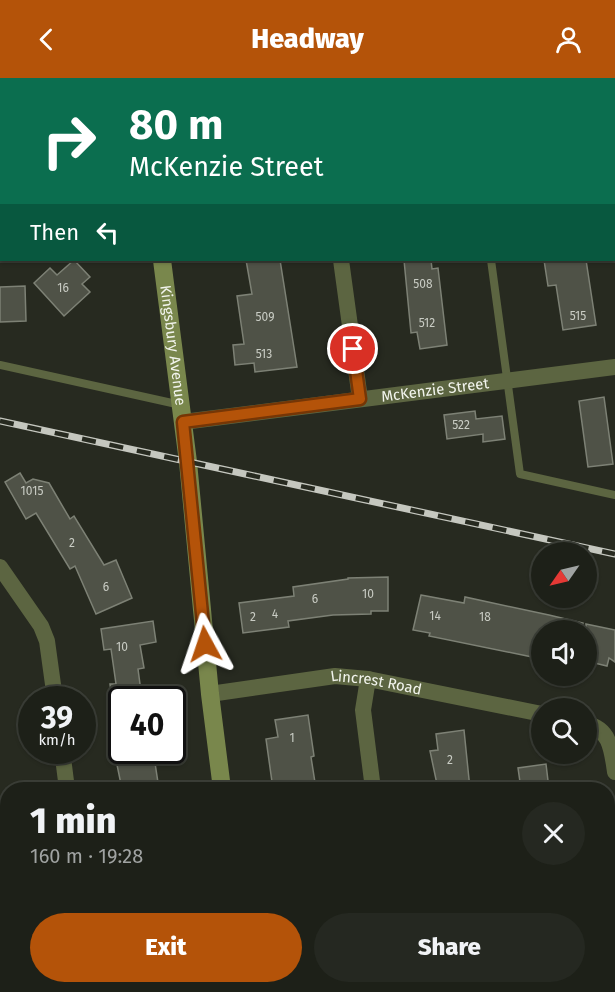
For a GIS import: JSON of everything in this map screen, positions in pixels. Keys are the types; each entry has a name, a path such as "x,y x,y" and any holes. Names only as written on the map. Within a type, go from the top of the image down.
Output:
{"street":[{"name":"Kingsbury Avenue","path":"162,261 182,413 221,782"},
{"path":"341,261 360,399"},
{"name":"McKenzie Street","path":"182,413 360,399 615,367"},
{"path":"0,567 41,626 47,641 53,686"},
{"name":"Lincrest Road","path":"210,694 335,676 368,679 531,712"},
{"path":"368,679 363,710 372,782"},
{"path":"597,727 606,735 613,752 615,771"},
{"path":"64,764 66,782"}],"lane":[{"path":"491,261 520,474 615,495"},
{"path":"0,365 182,413"}],"building":[{"path":"75,261 90,277 82,284 90,292 64,316 34,283 50,268 57,275"},
{"path":"246,261 280,261 297,367 255,372 254,363 235,365 233,345 244,344 237,296 252,294"},
{"path":"404,261 431,261 432,269 438,268 447,345 420,349 417,332 411,333"},
{"path":"544,261 586,261 596,325 563,330 556,285 548,286"},
{"path":"25,286 26,321 0,322 0,287"},
{"path":"604,397 613,464 588,467 579,401"},
{"path":"475,411 476,419 502,416 505,439 483,442 483,434 447,439 444,415"},
{"path":"20,473 26,483 33,479 49,483 70,519 74,516 104,565 116,560 132,598 96,614 75,566 70,569 36,513 26,519 5,482"},
{"path":"388,577 388,611 288,621 289,627 243,633 239,603 294,596 293,587 348,578"},
{"path":"421,595 464,603 465,597 570,620 531,620 531,657 429,636 430,633 413,630"},
{"path":"153,621 156,642 140,645 144,668 138,669 140,686 110,686 110,684 116,684 111,649 104,650 101,629"},
{"path":"597,626 615,630 615,662 609,658 607,666 597,664"},
{"path":"308,715 315,782 272,782 266,739 278,737 275,720"},
{"path":"464,730 469,782 437,782 430,751 438,750 436,734"},
{"path":"117,764 155,764 158,782 121,782"},
{"path":"546,764 548,782 520,782 518,768"}],"railway":[{"path":"0,421 615,554"}],"route":[{"path":"205,644 183,422 360,399 353,349"}]}
